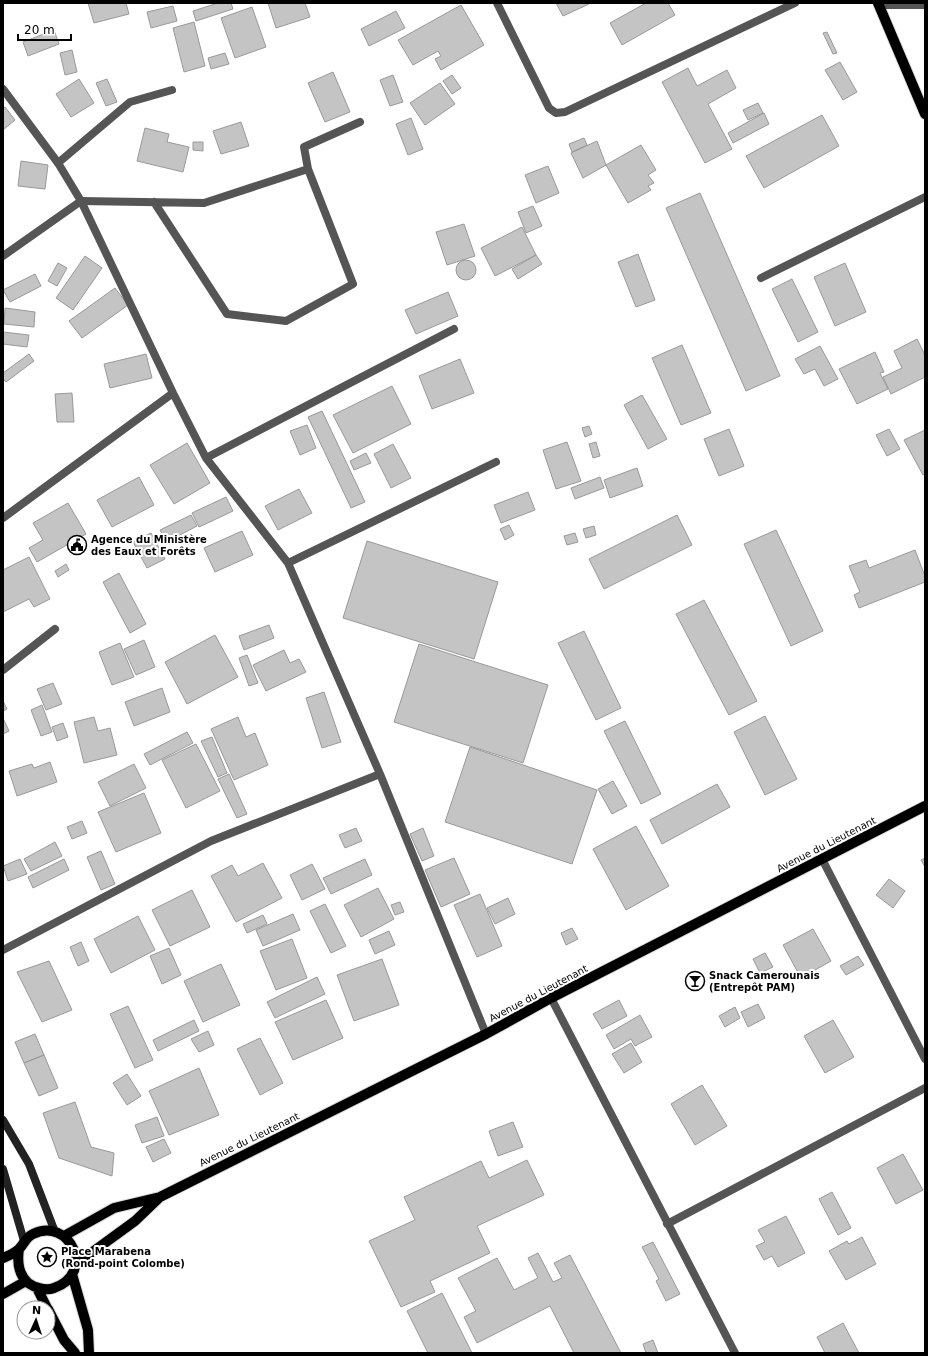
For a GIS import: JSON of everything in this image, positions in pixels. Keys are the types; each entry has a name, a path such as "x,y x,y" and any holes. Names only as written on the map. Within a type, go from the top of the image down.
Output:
{"main road":[{"path":"879,4 925,114"},
{"name":"Avenue du Lieutenant","path":"60,1234 114,1208 160,1197 486,1034 551,998 925,806"},
{"path":"3,1120 29,1164 60,1234 71,1244 76,1254 76,1264 72,1274 63,1284 50,1289 36,1288"},
{"path":"3,1169 22,1245 17,1260 18,1266 26,1281 36,1288 43,1300"},
{"name":"Avenue du Lieutenant","path":"76,1264 135,1221 160,1197"},
{"path":"3,1258 22,1245 33,1234 44,1231 60,1234"},
{"path":"72,1274 88,1330 88,1353"},
{"path":"3,1294 26,1281"},
{"path":"56,1324 64,1340 75,1353"}],"street":[{"path":"497,3 549,108 556,113 565,112 795,3"},
{"path":"879,4 925,5"},
{"path":"3,89 58,163 81,201 173,393 206,458 288,563 380,774 486,1034"},
{"path":"58,163 130,102 172,90"},
{"path":"154,202 227,314 286,320 354,284 308,169 304,147 360,122"},
{"path":"3,256 81,201 204,203 308,169"},
{"path":"761,278 925,197"},
{"path":"206,458 454,329"},
{"path":"3,518 173,393"},
{"path":"288,563 496,462"},
{"path":"3,670 55,629"},
{"path":"3,950 211,841 380,774"},
{"path":"822,859 925,1059"},
{"path":"551,998 735,1353"},
{"path":"667,1224 925,1088"}],"building":[{"path":"88,3 126,3 129,14 94,23"},
{"path":"218,3 231,3 233,9 196,21 193,11"},
{"path":"268,3 305,3 310,17 276,28"},
{"path":"556,3 588,3 589,4 563,16"},
{"path":"646,3 668,3 675,15 622,45 610,23"},
{"path":"461,5 484,45 441,70 435,59 441,56 438,51 413,65 398,40"},
{"path":"173,6 177,21 151,28 147,12"},
{"path":"252,7 266,47 235,58 221,18"},
{"path":"396,11 405,28 369,46 361,29"},
{"path":"194,22 205,66 184,72 173,28"},
{"path":"54,30 59,44 28,56 23,42"},
{"path":"827,32 837,53 833,54 823,33"},
{"path":"72,50 77,72 65,75 60,53"},
{"path":"225,53 229,64 211,69 208,58"},
{"path":"840,62 857,92 843,100 825,70"},
{"path":"688,68 697,86 727,70 736,88 708,104 732,149 705,163 662,82"},
{"path":"333,72 350,112 325,122 308,83"},
{"path":"393,75 403,102 390,106 380,80"},
{"path":"452,75 461,88 452,94 443,81"},
{"path":"79,79 94,103 71,117 56,94"},
{"path":"107,79 117,102 106,106 96,83"},
{"path":"440,83 455,104 425,125 410,103"},
{"path":"758,103 763,113 748,120 743,110"},
{"path":"5,107 15,120 3,130 3,108"},
{"path":"764,113 769,124 733,143 728,133"},
{"path":"822,115 839,146 764,188 746,156"},
{"path":"411,118 423,149 408,155 396,124"},
{"path":"241,122 249,146 221,154 213,131"},
{"path":"145,128 169,134 167,142 189,147 183,172 137,161"},
{"path":"584,138 587,145 572,152 569,144"},
{"path":"597,141 606,165 583,178 571,153"},
{"path":"193,142 203,142 203,151 193,150"},
{"path":"641,145 656,170 648,175 654,183 648,186 651,190 628,203 606,165"},
{"path":"21,161 48,165 45,189 18,186"},
{"path":"548,166 559,193 536,203 525,175"},
{"path":"700,193 780,376 746,391 666,208"},
{"path":"533,206 542,226 526,233 518,212"},
{"path":"464,224 475,256 447,265 436,232"},
{"path":"522,227 536,255 495,276 481,248"},
{"path":"638,254 655,300 636,307 618,262"},
{"path":"536,255 542,264 518,279 512,269"},
{"path":"85,256 102,268 73,310 56,298"},
{"path":"466,260 473,263 476,270 473,277 466,280 459,277 456,270 459,263"},
{"path":"58,263 67,268 57,286 48,281"},
{"path":"845,263 866,312 835,326 814,277"},
{"path":"35,274 41,286 10,302 3,290"},
{"path":"792,279 818,332 798,342 772,289"},
{"path":"115,288 128,305 82,338 69,321"},
{"path":"448,292 458,316 416,334 405,310"},
{"path":"5,308 35,312 34,327 4,324"},
{"path":"3,332 29,335 27,347 3,344"},
{"path":"917,339 925,355 925,377 891,394 883,377 902,368 894,351"},
{"path":"682,345 711,413 681,425 652,358"},
{"path":"820,346 838,379 824,386 815,369 804,374 795,359"},
{"path":"875,352 884,372 880,373 888,389 857,404 839,369"},
{"path":"29,354 34,361 6,382 3,379 3,373"},
{"path":"146,354 152,378 110,388 104,364"},
{"path":"460,359 474,393 432,409 419,376"},
{"path":"392,386 411,424 353,453 333,415"},
{"path":"72,393 74,422 57,422 55,394"},
{"path":"642,395 667,439 648,449 624,405"},
{"path":"322,411 365,502 351,508 308,417"},
{"path":"307,425 316,448 300,455 290,431"},
{"path":"589,426 592,434 585,437 582,428"},
{"path":"729,429 744,466 719,476 704,439"},
{"path":"889,429 900,449 887,456 876,435"},
{"path":"925,430 925,474 923,475 904,440"},
{"path":"567,442 581,481 556,489 543,450"},
{"path":"596,442 600,456 593,458 589,444"},
{"path":"187,443 210,483 174,504 150,465"},
{"path":"393,444 411,478 391,488 374,454"},
{"path":"366,453 371,463 354,470 350,461"},
{"path":"637,468 643,486 610,498 604,480"},
{"path":"139,477 154,505 112,527 97,500"},
{"path":"600,477 604,488 575,499 571,488"},
{"path":"299,489 312,513 278,530 265,506"},
{"path":"528,492 535,510 501,523 494,505"},
{"path":"226,497 233,511 199,527 192,513"},
{"path":"68,503 86,534 37,562 29,548 43,540 33,523"},
{"path":"191,515 197,526 167,542 160,530"},
{"path":"677,515 692,545 604,589 589,559"},
{"path":"509,525 514,535 505,540 500,529"},
{"path":"594,526 596,535 586,538 583,529"},
{"path":"776,530 823,631 791,646 744,544"},
{"path":"242,531 253,555 215,572 204,548"},
{"path":"151,533 165,559 147,568 133,542"},
{"path":"575,533 578,542 567,545 564,536"},
{"path":"367,541 498,582 474,659 343,618"},
{"path":"915,550 925,576 925,582 859,608 854,595 860,592 849,566 866,560 869,568"},
{"path":"29,557 50,599 34,607 29,599 3,612 3,570"},
{"path":"66,564 69,570 58,577 55,571"},
{"path":"119,573 146,624 130,633 103,582"},
{"path":"704,600 757,701 729,715 676,614"},
{"path":"269,625 274,638 244,650 239,636"},
{"path":"584,631 621,708 596,720 558,643"},
{"path":"215,635 238,677 187,704 165,662"},
{"path":"144,640 155,667 136,675 124,649"},
{"path":"120,643 134,677 112,685 99,652"},
{"path":"419,644 548,685 523,763 394,722"},
{"path":"284,650 290,663 299,659 306,672 266,691 253,665"},
{"path":"247,655 258,683 249,686 239,658"},
{"path":"53,683 62,704 46,710 37,689"},
{"path":"162,688 170,712 134,726 125,702"},
{"path":"324,692 341,742 322,748 306,698"},
{"path":"3,701 7,709 3,711"},
{"path":"42,705 52,732 41,736 31,710"},
{"path":"765,716 797,779 765,795 734,732"},
{"path":"94,717 98,731 110,728 117,755 84,763 74,722"},
{"path":"238,717 246,737 255,733 268,765 234,780 211,729"},
{"path":"3,718 9,731 3,734"},
{"path":"625,721 661,794 641,804 604,731"},
{"path":"63,723 68,737 57,741 52,727"},
{"path":"187,732 193,743 150,765 144,754"},
{"path":"212,737 227,773 218,777 201,741"},
{"path":"196,744 220,791 186,808 162,760"},
{"path":"470,747 597,790 572,864 445,822"},
{"path":"50,762 57,782 17,796 9,771 32,764 34,768"},
{"path":"134,764 146,788 110,806 98,782"},
{"path":"229,774 247,814 237,818 218,779"},
{"path":"613,781 627,806 612,814 598,789"},
{"path":"717,784 730,807 662,844 650,820"},
{"path":"144,793 161,833 116,852 98,812"},
{"path":"82,821 87,833 72,839 67,827"},
{"path":"636,826 669,886 626,910 593,849"},
{"path":"356,828 362,841 345,848 339,835"},
{"path":"423,828 434,856 422,861 410,834"},
{"path":"55,842 62,856 31,871 24,859"},
{"path":"101,851 115,884 101,890 87,857"},
{"path":"454,858 470,894 441,907 425,870"},
{"path":"925,858 925,867 921,860"},
{"path":"20,859 27,874 8,881 3,866"},
{"path":"64,859 69,870 33,888 28,877"},
{"path":"365,859 372,875 331,894 323,878"},
{"path":"263,863 282,898 236,922 211,876 232,865 238,876"},
{"path":"312,864 325,889 302,900 290,875"},
{"path":"889,879 905,891 893,908 876,895"},
{"path":"378,888 394,919 361,937 344,905"},
{"path":"192,890 210,927 170,946 152,910"},
{"path":"480,894 502,946 477,957 454,905"},
{"path":"508,898 515,914 495,924 487,908"},
{"path":"400,902 404,912 395,915 391,905"},
{"path":"325,904 346,946 331,953 310,911"},
{"path":"293,914 300,930 263,946 256,930"},
{"path":"263,915 267,924 247,933 243,924"},
{"path":"138,916 155,950 111,973 94,939"},
{"path":"572,928 578,939 566,945 561,933"},
{"path":"813,929 831,961 801,978 783,945"},
{"path":"389,931 395,945 375,954 369,940"},
{"path":"292,939 307,978 276,990 260,951"},
{"path":"81,942 89,961 78,966 70,947"},
{"path":"169,948 181,975 162,984 150,956"},
{"path":"765,953 773,967 760,973 753,959"},
{"path":"858,956 864,965 846,975 840,966"},
{"path":"382,959 399,1005 354,1021 337,975"},
{"path":"49,961 72,1010 42,1022 17,972"},
{"path":"221,964 240,1005 203,1022 184,981"},
{"path":"317,977 325,994 275,1018 267,1002"},
{"path":"326,1000 343,1038 293,1060 275,1022"},
{"path":"619,1000 627,1016 602,1029 593,1014"},
{"path":"758,1004 765,1018 748,1027 741,1012"},
{"path":"128,1006 153,1060 135,1068 110,1014"},
{"path":"735,1007 740,1018 725,1027 719,1016"},
{"path":"640,1015 652,1037 635,1046 631,1039 614,1049 606,1035"},
{"path":"194,1020 199,1031 158,1051 153,1040"},
{"path":"833,1020 854,1057 825,1073 804,1036"},
{"path":"208,1031 214,1045 199,1052 191,1039"},
{"path":"35,1034 44,1055 24,1063 15,1042"},
{"path":"260,1038 283,1083 260,1095 237,1049"},
{"path":"631,1043 642,1062 624,1073 612,1054"},
{"path":"44,1055 58,1088 39,1096 24,1063"},
{"path":"199,1068 219,1115 169,1135 149,1091"},
{"path":"127,1074 141,1096 127,1105 113,1083"},
{"path":"702,1085 727,1126 695,1145 671,1104"},
{"path":"75,1102 91,1147 114,1153 112,1176 59,1158 43,1113"},
{"path":"157,1117 164,1136 142,1143 135,1125"},
{"path":"513,1122 523,1147 498,1156 489,1131"},
{"path":"164,1139 171,1153 153,1162 146,1147"},
{"path":"903,1154 923,1190 896,1204 877,1168"},
{"path":"527,1160 544,1195 477,1226 490,1253 430,1281 435,1292 401,1307 369,1241 415,1220 404,1197 481,1161 489,1178"},
{"path":"832,1192 851,1228 838,1235 819,1199"},
{"path":"786,1216 805,1253 778,1267 772,1256 764,1260 756,1246 765,1242 758,1230"},
{"path":"862,1237 876,1264 846,1280 829,1251 847,1241 849,1244"},
{"path":"653,1242 680,1294 666,1301 656,1281 659,1279 642,1247"},
{"path":"538,1253 553,1282 562,1278 554,1263 570,1255 621,1353 574,1353 550,1306 477,1343 464,1317 476,1311 458,1278 497,1258 514,1290 538,1278 528,1258"},
{"path":"442,1293 472,1353 428,1353 407,1311"},
{"path":"843,1323 859,1353 825,1353 817,1337"},
{"path":"653,1340 658,1353 646,1353 643,1344"}],"place":[{"name":"Agence du Ministère des Eaux et Forêts","path":"77,545"},
{"name":"Snack Camerounais (Entrepôt PAM)","path":"695,981"},
{"name":"Place Marabena (Rond-point Colombe)","path":"47,1257"}]}
